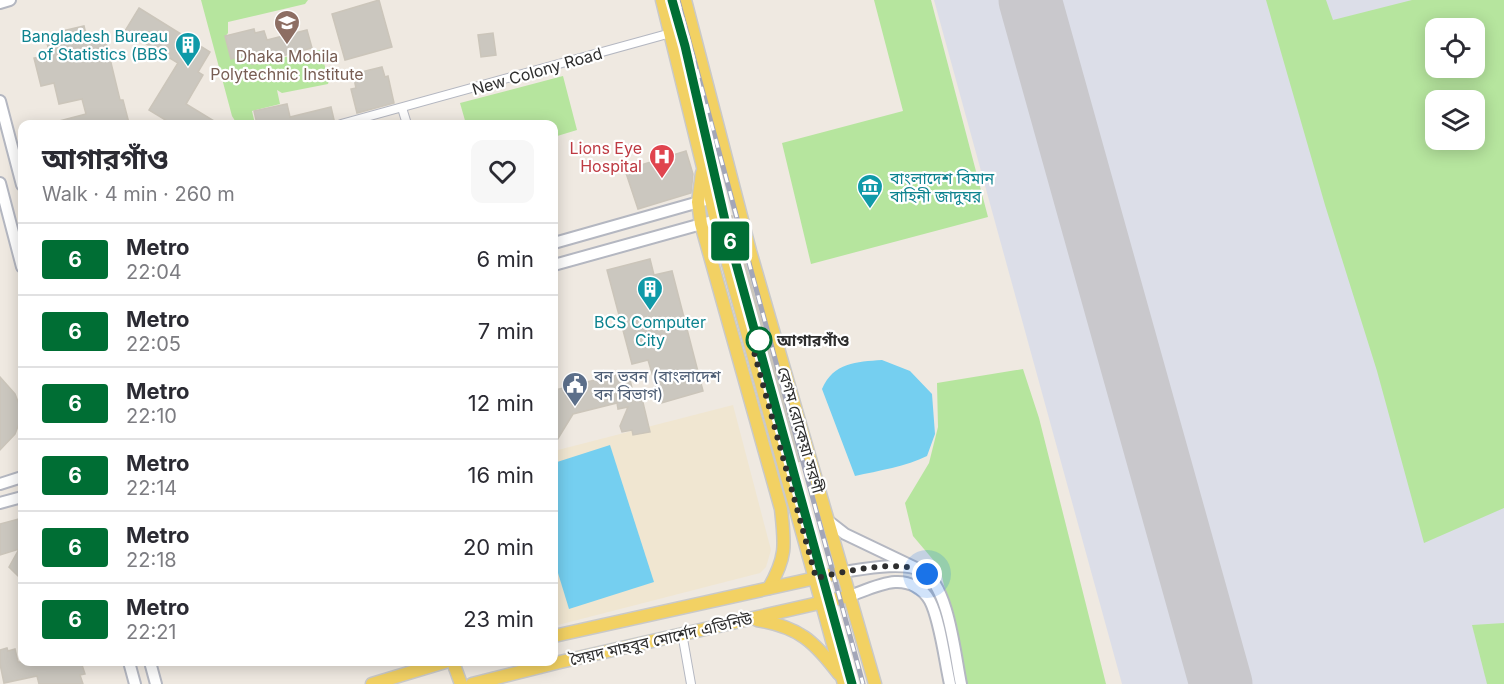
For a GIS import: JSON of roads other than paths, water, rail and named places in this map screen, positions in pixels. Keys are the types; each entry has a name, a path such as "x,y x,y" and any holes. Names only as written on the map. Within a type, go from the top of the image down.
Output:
{"main road":[{"name":"বেগম রোকেয়া সরণী","path":"662,0 703,168 704,201 716,220 844,682"},
{"name":"বেগম রোকেয়া সরণী","path":"685,0 750,251 875,684"},
{"path":"671,33 693,28"},
{"path":"704,201 701,224 781,509 785,548 778,571 769,588"},
{"name":"সৈয়দ মাহবুব মোর্শেদ এভিনিউ","path":"558,635 843,572"},
{"name":"সৈয়দ মাহবুব মোর্শেদ এভিনিউ","path":"558,663 850,596"},
{"path":"750,619 784,626 802,633 815,645 844,682"},
{"path":"372,684 433,666"},
{"path":"454,666 461,684"},
{"name":"সৈয়দ মাহবুব মোর্শেদ এভিনিউ","path":"472,684 546,666"}],"street":[{"path":"0,3 10,0"},
{"name":"New Colony Road","path":"356,120 671,33"},
{"path":"0,101 18,170"},
{"path":"402,108 406,120"},
{"path":"0,183 18,252"},
{"path":"558,242 704,201"},
{"path":"558,264 716,220"},
{"path":"0,483 18,478"},
{"path":"0,503 18,498"},
{"path":"827,520 845,534 921,570 933,581 944,603 961,684"},
{"path":"843,572 892,567 921,570"},
{"path":"850,596 888,583 905,583 918,588 930,601 933,609 950,684"},
{"path":"682,633 691,684"},
{"path":"130,666 135,684"},
{"path":"151,666 156,684"}],"water":[{"path":"882,360 910,371 932,394 935,434 927,456 855,476 822,389 839,368 855,363"},
{"path":"610,445 654,582 569,609 558,573 558,462"}],"railway":[{"path":"678,0 863,684"},
{"path":"706,136 729,238 852,684"}],"metro line":[{"name":"6","path":"672,0 685,46 729,238 759,342 832,619 852,684"}],"place":[{"name":"Dhaka Mohila Polytechnic Institute","path":"287,46"},
{"name":"Bangladesh Bureau of Statistics (BBS","path":"188,68"},
{"name":"Lions Eye Hospital","path":"662,180"},
{"name":"বাংলাদেশ বিমান বাহিনী জাদুঘর","path":"870,210"},
{"name":"BCS Computer City","path":"650,312"},
{"name":"আগারগাঁও","path":"759,340"},
{"name":"বন ভবন (বাংলাদেশ বন বিভাগ)","path":"575,408"}]}
